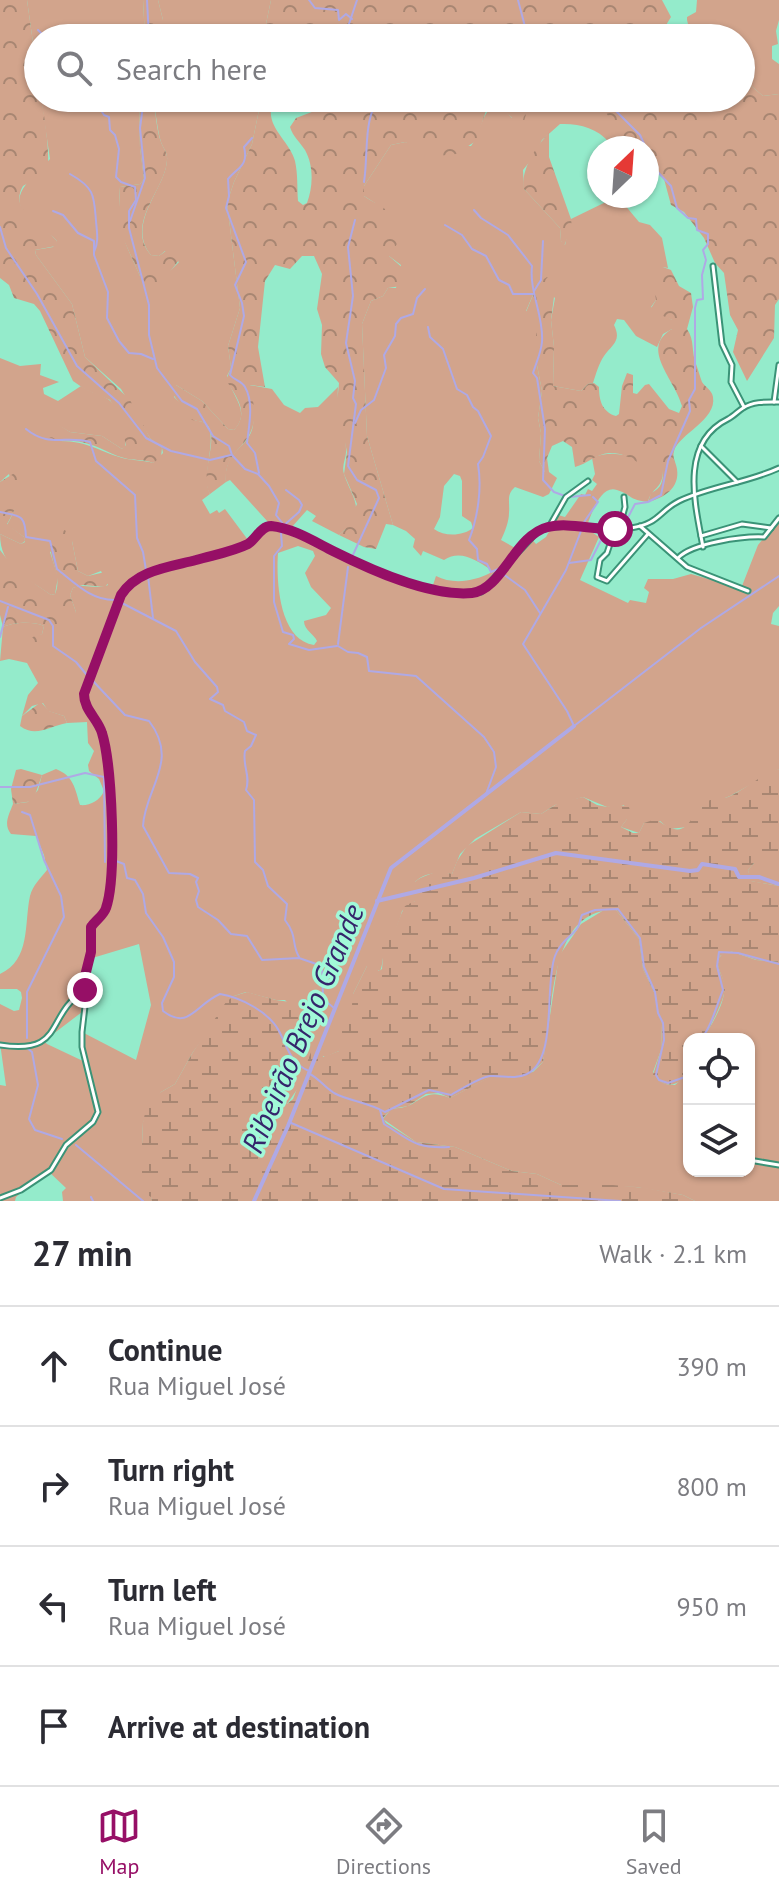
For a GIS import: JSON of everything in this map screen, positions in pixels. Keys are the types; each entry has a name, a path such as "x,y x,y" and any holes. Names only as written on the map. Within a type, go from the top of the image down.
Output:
{"street":[{"path":"713,266 722,344 732,365 731,382 744,407"},
{"path":"703,547 693,497 694,466 701,446 705,437 721,422 744,407 758,402 777,402 779,365"},
{"path":"701,446 737,482"},
{"path":"0,1198 21,1190 51,1170 66,1145 97,1115 97,1101 82,1047 85,976 91,952 91,927 103,914 108,901 112,831 103,734 86,706 84,694 121,595 131,583 152,571 251,542 265,527 270,526 297,533 357,563 432,590 467,594 481,592 532,536 549,527 617,529 653,523 676,503 779,468"},
{"path":"549,527 566,497 588,481"},
{"path":"624,497 625,507 597,577 607,581 648,534"},
{"path":"678,558 687,550 743,536 764,537 779,518"},
{"path":"701,536 742,524 771,528"},
{"path":"640,526 701,575 748,591"},
{"path":"0,1045 17,1048 38,1044 53,1033 69,1003 85,990"},
{"path":"755,1161 779,1165"}],"green space":[{"path":"0,0 27,0 30,24 24,24 24,112 43,112 48,167 46,173 23,186 20,203 29,217 57,241 56,246 35,250 36,255 72,304 85,357 130,400 150,438 162,448 161,457 153,463 131,460 85,443 56,440 43,431 44,425 56,423 70,432 102,436 122,449 126,445 119,416 110,400 73,381 40,311 34,304 14,298 9,285 0,278"},
{"path":"27,0 143,0 144,24 30,24"},
{"path":"143,0 158,0 163,24 144,24"},
{"path":"158,0 271,0 266,24 163,24"},
{"path":"271,0 662,0 671,17 667,24 266,24"},
{"path":"697,0 779,0 778,44 772,46 772,59 779,64 779,94 763,96 755,89 755,24 688,24 687,17 696,12"},
{"path":"755,89 763,96 779,94 779,299 775,305 774,338 747,381 733,352 738,330 730,315 724,273 715,263 704,238 684,212 671,205 664,179 659,173 659,136 624,136 605,112 755,112"},
{"path":"43,112 139,112 144,179 140,184 120,187 119,214 125,242 140,276 168,273 179,262 165,251 159,256 151,255 142,231 167,160 156,112 259,112 252,144 227,203 240,308 228,346 231,368 227,376 241,410 239,423 234,430 228,429 202,401 176,385 174,397 192,419 205,423 209,428 211,445 207,477 210,494 202,500 210,514 225,509 248,540 268,522 230,480 226,482 226,471 232,456 251,433 253,410 249,385 272,389 284,405 300,413 305,408 318,407 338,387 346,441 343,471 356,505 354,519 339,535 312,521 316,516 307,510 291,528 333,551 432,588 436,576 464,581 484,576 490,573 490,569 462,556 444,560 423,551 421,556 413,547 415,539 393,525 367,436 362,324 371,301 383,296 388,288 396,288 401,265 389,256 375,203 364,196 364,186 391,145 405,142 471,146 488,112 506,112 512,118 521,112 607,112 625,136 602,136 587,127 560,124 542,140 523,170 524,189 560,228 561,241 565,245 571,219 594,208 627,208 639,222 650,225 662,238 668,268 663,267 656,300 651,307 672,320 672,329 663,334 657,347 636,336 624,320 617,319 614,325 616,339 602,359 593,383 581,391 553,386 551,320 555,298 538,283 526,311 536,316 536,360 542,391 538,418 541,433 539,461 545,472 557,478 549,494 543,497 515,487 512,490 501,540 517,549 529,536 536,544 546,537 558,515 565,517 581,494 585,495 588,489 592,491 597,484 592,480 595,474 592,458 611,454 628,456 663,470 661,481 648,502 617,490 606,492 597,502 586,528 599,537 580,580 628,603 630,600 646,603 649,592 644,588 648,579 673,579 691,574 742,586 758,545 779,520 779,606 773,613 771,624 779,626 779,769 730,796 702,807 688,827 669,829 660,821 644,823 639,833 621,827 627,819 624,805 607,807 583,797 555,805 541,814 521,812 475,839 460,854 452,874 428,874 415,882 415,901 402,911 380,971 367,966 353,994 353,1012 339,1051 325,1057 321,1055 287,1104 283,1103 283,1094 288,1074 311,1028 285,1000 246,992 234,996 193,1052 175,1084 161,1092 143,1122 142,1146 152,1201 63,1201 62,1192 66,1188 47,1170 15,1201 0,1201 0,1085 6,1086 0,1043 0,1004 14,1011 19,1010 22,998 17,989 0,989 0,974 10,968 22,951 30,896 47,870 36,836 11,834 7,827 8,819 13,804 28,802 38,790 42,775 56,769 70,779 80,805 94,802 104,791 99,779 89,771 88,765 94,751 88,743 87,722 67,723 64,716 48,711 43,703 32,706 22,716 28,695 38,683 27,663 9,659 0,661 3,627 24,623 44,626 42,634 26,643 64,624 76,612 70,595 73,588 108,585 101,571 88,576 78,571 72,541 50,552 58,577 55,594 51,595 24,577 4,555 0,534 21,544 25,542 24,537 7,525 15,501 9,474 0,482 0,358 20,366 41,364 40,375 59,382 43,388 44,394 58,401 81,386 111,401 119,413 126,441 122,449 102,436 70,432 56,424 57,441 78,443 130,460 153,463 163,453 162,448 150,438 121,389 85,357 72,304 36,255 35,250 53,247 57,241 22,210 19,201 25,185 50,159","holes":["454,474 460,476 462,516 471,522 473,528 464,533 438,532 434,529 440,517 444,486","298,546 313,551 315,556 305,573 311,587 331,608 326,615 304,621 317,641 314,645 302,641 287,621 278,578 278,553","139,944 151,1005 136,1060 80,1031 83,1061 44,1041 82,1012 89,959"]},
{"path":"139,112 155,112 167,157 165,171 144,219 144,243 151,255 159,256 171,247 182,251 167,281 157,287 146,283 140,276 118,227 120,187 140,184 144,179"},
{"path":"259,112 271,112 274,126 295,161 298,201 303,205 309,197 311,170 308,156 290,127 296,118 312,112 486,112 476,141 456,154 437,156 405,142 391,145 364,186 364,196 393,216 403,235 389,256 404,269 401,286 388,288 383,296 371,301 362,324 367,436 393,525 386,524 376,549 339,535 345,530 357,504 344,474 347,452 337,404 339,383 325,367 321,354 322,325 317,309 322,274 314,256 302,256 290,269 275,265 265,281 258,347 265,387 250,385 254,405 253,425 232,457 226,482 210,494 207,477 210,428 205,423 192,420 169,386 176,385 202,401 228,429 234,430 239,424 240,405 226,380 231,368 228,346 240,308 227,203 252,144"},
{"path":"504,112 527,112 523,125"},
{"path":"549,133 549,157 571,219 572,227 564,246 560,228 524,189 523,182 530,159"},
{"path":"663,267 671,270 679,286 691,293 693,307 687,329 702,382 713,397 713,405 704,420 674,451 676,482 665,495 648,502 651,493 661,484 663,470 609,453 575,467 572,447 563,441 552,446 547,458 549,472 545,472 539,461 541,433 538,418 542,391 536,360 536,317 526,312 538,283 547,277 555,289 551,320 553,386 581,391 594,383 599,387 604,408 616,416 619,414 622,386 627,373 633,375 633,393 637,394 649,384 669,409 679,413 682,406 659,355 659,345 672,329 672,320 650,310 656,300 651,278"},
{"path":"16,472 21,484 20,491 7,524 24,537 25,541 21,544 0,534 0,482"},
{"path":"65,530 72,541 78,571 88,576 105,572 109,575 109,582 105,587 83,585 73,588 70,595 76,612 73,622 60,627 57,638 50,646 28,651 25,647 28,641 42,634 44,626 24,623 3,627 0,615 0,550 23,575 51,595 55,594 57,578 51,540 55,532"},
{"path":"41,702 49,711 64,716 67,723 37,731 20,726 22,716"},
{"path":"779,769 779,863 754,863 748,870 751,881 779,886 779,962 757,960 730,951 720,956 719,968 725,986 723,998 706,1033 683,1033 683,1078 667,1084 653,1075 661,1050 662,1024 651,1006 654,992 643,969 639,939 616,910 594,914 578,925 566,942 554,986 543,1062 524,1078 489,1078 450,1098 439,1093 426,1094 408,1106 391,1109 383,1118 416,1142 455,1147 512,1171 537,1174 561,1185 646,1188 683,1195 695,1201 152,1201 140,1190 143,1122 147,1105 175,1084 226,1002 234,996 247,992 297,1003 306,1010 311,1028 293,1061 282,1097 283,1103 287,1104 293,1099 313,1047 319,1043 322,1046 323,1057 339,1051 340,1031 351,1016 353,994 367,966 372,965 379,971 382,969 383,956 375,947 376,941 393,931 405,906 415,901 415,882 420,878 437,871 452,874 467,846 521,812 541,814 560,802 583,797 597,805 629,807 631,814 621,827 633,833 639,833 644,823 656,819 667,826 682,829 710,800 728,797"},
{"path":"16,770 42,775 33,801 13,804 11,789"},
{"path":"754,863 779,863 779,886 750,881 748,870"},
{"path":"604,910 616,910 639,939 643,969 654,992 662,1024 661,1050 653,1072 667,1084 675,1085 683,1078 683,1177 755,1177 755,1033 706,1033 723,998 724,985 718,959 725,951 756,960 779,962 779,1201 695,1201 683,1195 636,1187 561,1185 537,1174 512,1171 455,1147 416,1142 383,1119 391,1109 407,1106 426,1096 434,1094 450,1098 488,1078 533,1072 543,1062 559,956 581,924"}],"waterway":[{"path":"147,0 148,24"},
{"path":"309,0 315,8 338,10 339,20 346,14 352,19"},
{"path":"349,24 357,0"},
{"path":"518,0 524,24"},
{"path":"102,112 109,117 110,130 119,149 116,177 135,187 136,200 129,211 129,228 149,305 149,335 157,368 182,401 197,409 213,436 229,446 232,455 245,469 258,474 269,486 279,503 276,515 283,524"},
{"path":"130,221 145,178 140,128 142,112"},
{"path":"364,182 372,112"},
{"path":"617,112 640,136"},
{"path":"252,138 244,147 244,163 228,179 226,208 246,262 235,285 244,316 230,375 244,385 248,393 250,414 247,443 255,453 259,473"},
{"path":"624,525 635,504 661,495 668,461 690,411 689,400 695,389 695,308 697,300 703,299 702,275 706,260 703,250 708,244 708,234 697,230 696,219 688,218 677,208 671,186 659,173"},
{"path":"70,174 89,188 93,199 97,237 94,252"},
{"path":"474,210 508,235 532,266 542,332 541,350 533,373 537,378 545,429 543,480 554,492 565,496"},
{"path":"53,211 63,215 78,233 94,241 94,255 108,292 107,318 119,341 129,353 153,359"},
{"path":"352,557 379,498 376,490 357,480 348,466 356,404 353,398 355,381 346,343 353,296 348,247 355,220"},
{"path":"445,225 462,235 472,249 486,256 499,280 509,285 513,294 533,294"},
{"path":"0,227 6,248 37,294 77,366 119,403 146,438 171,451 210,460 231,455"},
{"path":"534,291 541,280 543,241"},
{"path":"355,423 361,410 374,400 386,368 384,355 395,336 396,324 401,318 413,314 417,298 425,289"},
{"path":"428,327 430,337 443,349 457,389 467,395 491,436 478,464 478,502 469,540 477,549 478,560 487,564 491,572 498,569"},
{"path":"26,429 50,440 90,442 96,461 135,495 137,538 146,570"},
{"path":"282,527 299,512 302,505 286,490"},
{"path":"569,497 590,495"},
{"path":"582,525 598,502 593,497"},
{"path":"0,512 20,517 26,537 50,541 57,569 78,586 99,598 116,600"},
{"path":"569,563 591,560 603,536 619,534 622,530"},
{"path":"581,531 566,570 523,644 574,726 701,628 779,576"},
{"path":"281,533 282,546 274,556 274,602 283,632 293,635 294,639 289,644 309,650 337,646"},
{"path":"338,644 348,567"},
{"path":"503,574 525,590 540,613"},
{"path":"148,576 153,618"},
{"path":"0,601 49,620 53,626 53,646 76,662 86,674"},
{"path":"120,602 176,631 195,662 217,687 218,692 210,699 223,705 225,711 244,722 247,731 256,735 244,756 248,780 246,790 254,800 255,862 263,870 268,886 287,904 285,920 292,931 299,957"},
{"path":"0,637 8,607"},
{"path":"338,646 367,657 369,671 416,676 484,737 494,752 496,767 486,794"},
{"path":"92,680 125,715 149,721 158,735 161,762 143,826 169,873 190,874 198,878 198,907 218,920 231,934 247,936 262,960 299,958 322,966 323,999 334,1008"},
{"name":"Ribeirão Brejo Grande","path":"254,1201 288,1126 391,868 574,726"},
{"path":"0,787 30,787 85,773 104,777 105,862"},
{"path":"22,812 30,815 44,860 61,896 64,917 27,992 27,1038"},
{"name":"Ribeirão Brejo Grande","path":"377,901 474,878 556,853 690,871 698,870 702,864 735,869 739,877 759,877 779,884"},
{"path":"116,861 124,864 127,878 135,880 143,894 146,913 163,937 174,962 174,977 162,1003 163,1011 172,1016 186,1017 220,994 236,998 268,1018 294,1059 309,1071"},
{"path":"308,1073 334,1093 385,1112 429,1090 451,1095 486,1077 527,1074 537,1066 547,1038 552,969 557,951 578,927 582,915 595,910 618,909 640,938 644,967 663,1023 664,1040 656,1075 659,1080 668,1083 683,1078"},
{"path":"706,1033 723,990 717,966 719,952 738,953 779,964"},
{"path":"27,1048 32,1052 38,1085 29,1119 35,1130 62,1139"},
{"path":"380,1110 384,1124 407,1139 420,1145 449,1147"},
{"path":"289,1122 444,1189 620,1201"},
{"path":"76,1145 143,1201"},
{"path":"91,1197 93,1201"}],"route":[{"path":"85,990 91,927 106,910 108,901 112,831 103,734 86,706 84,694 90,671 121,595 131,583 152,571 232,550 251,542 265,527 270,526 297,533 357,563 432,590 467,594 481,592 490,585 538,531 549,527 615,529"}]}
